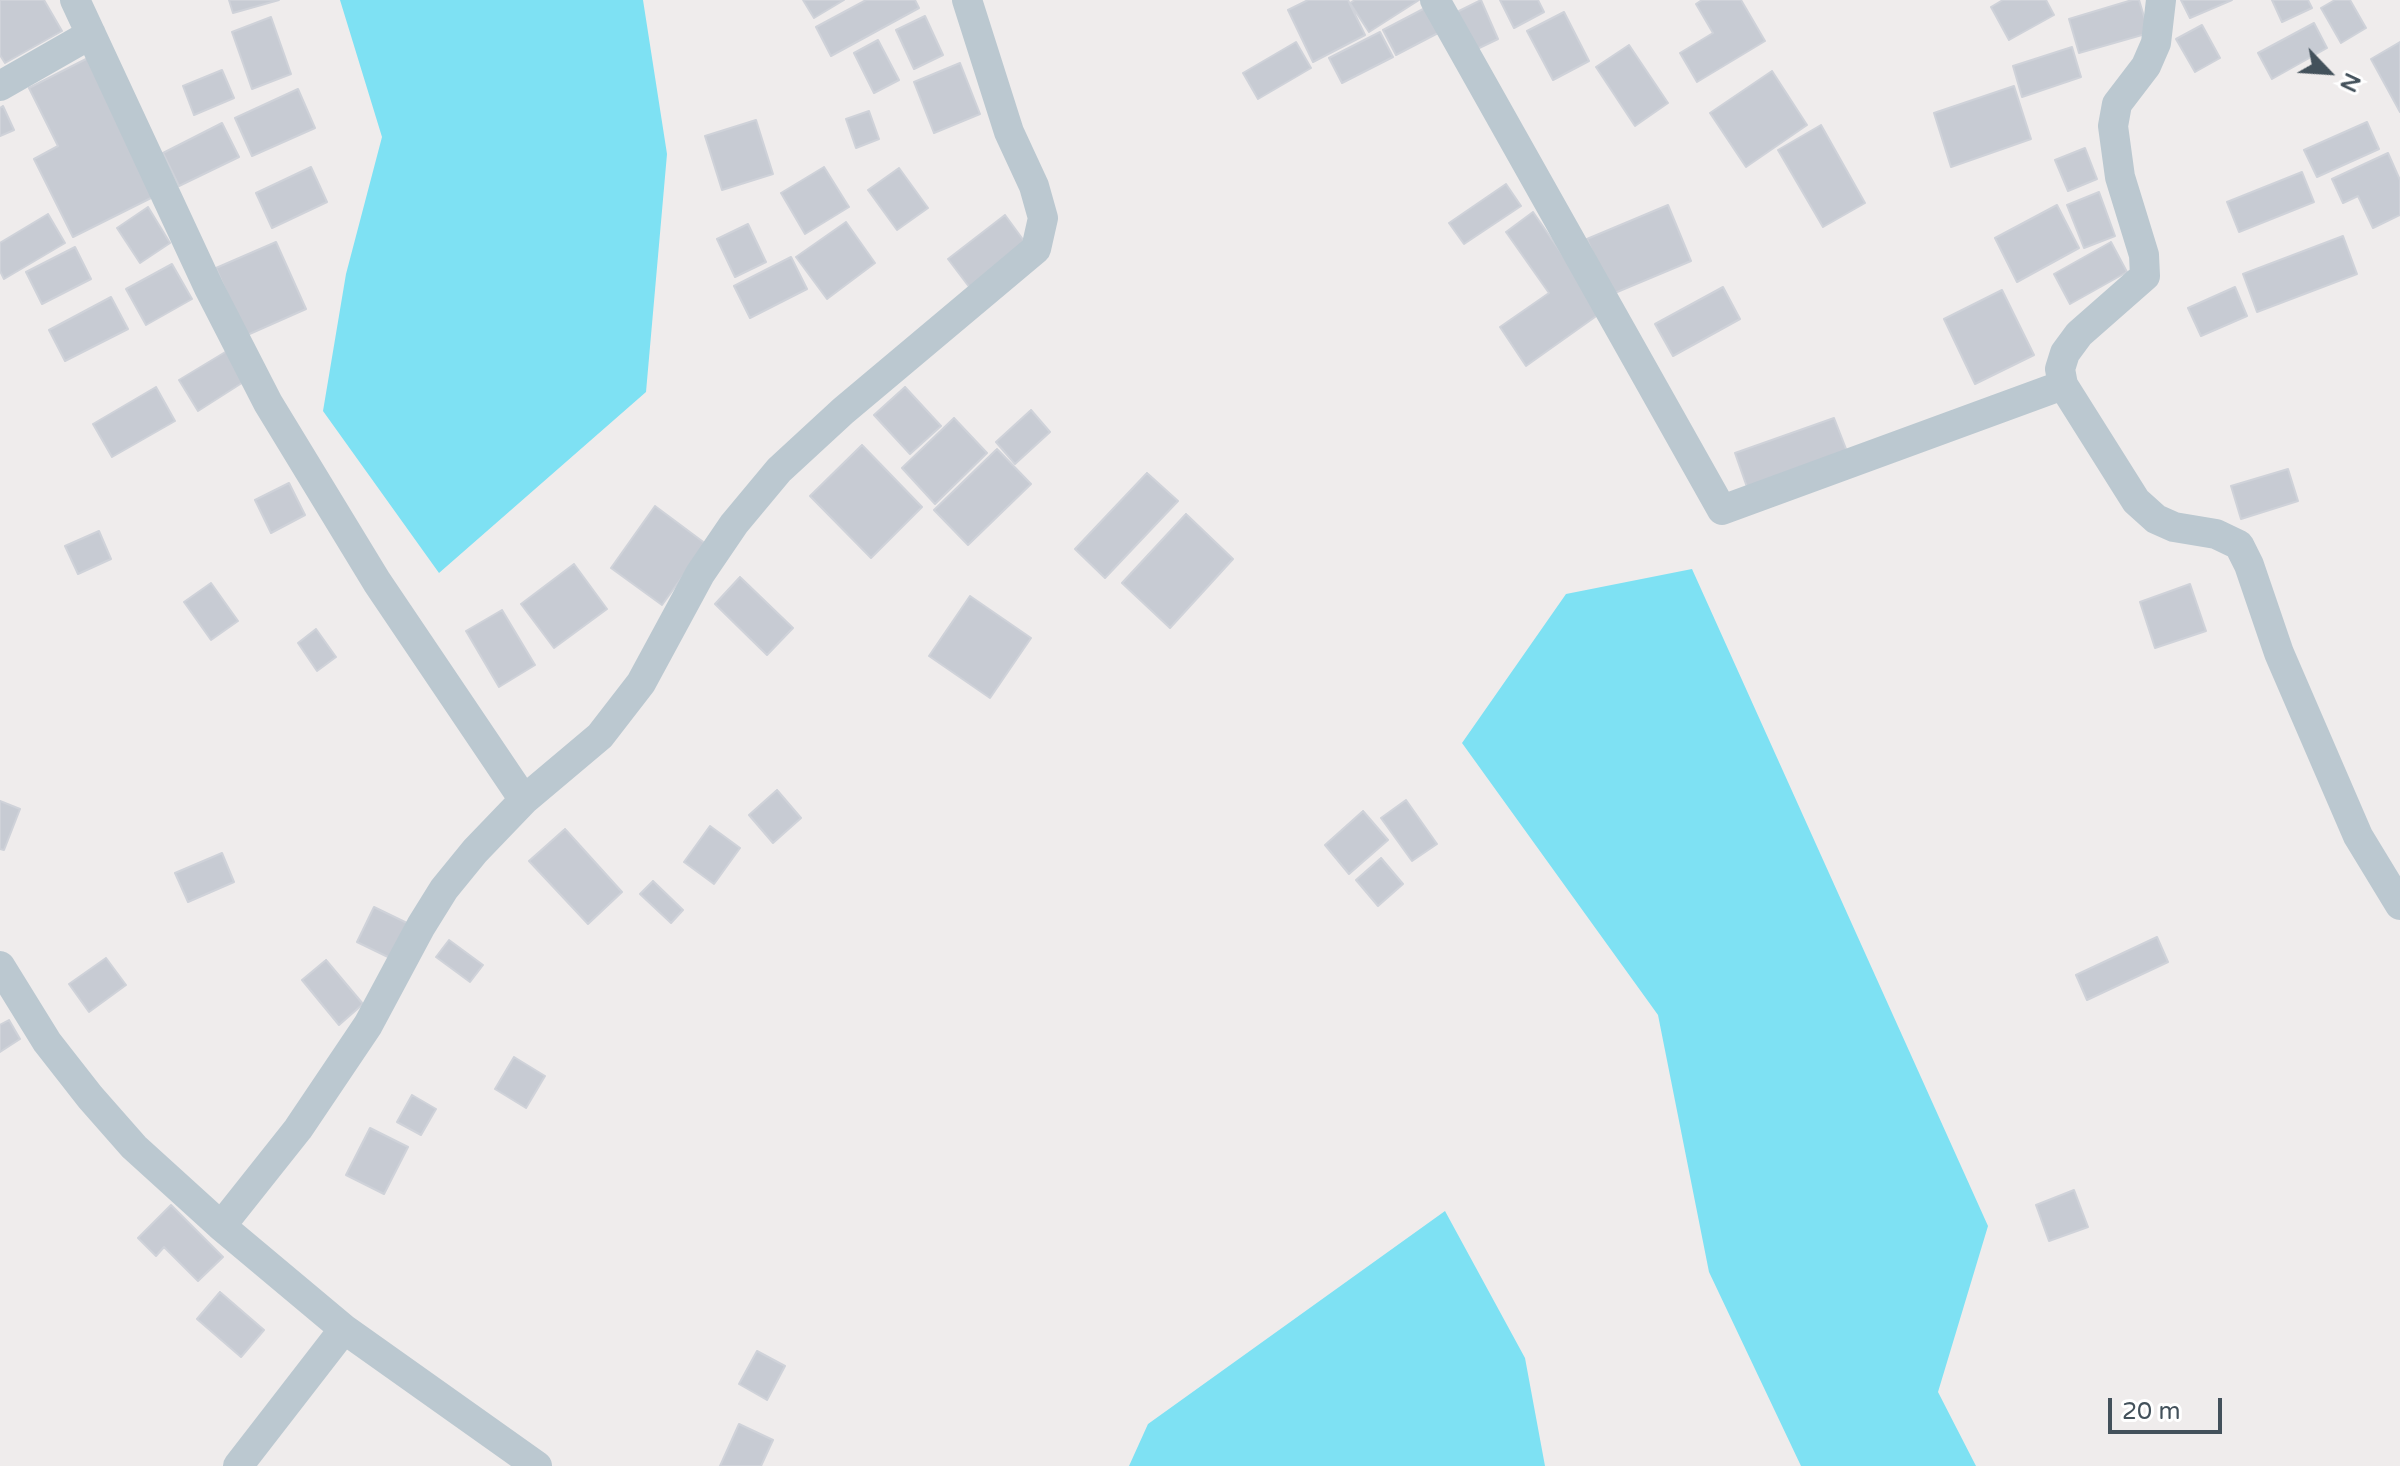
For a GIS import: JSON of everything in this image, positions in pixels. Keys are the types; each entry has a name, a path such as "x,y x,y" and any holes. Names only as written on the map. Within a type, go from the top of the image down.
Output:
{"street":[{"path":"75,0 215,301 268,403 369,571 524,800"},
{"path":"221,1226 298,1129 368,1025 444,889 524,800 600,736 617,715 641,683 700,574 734,524 779,470 843,411 1036,249 1043,218 1034,186 1009,132 967,0"},
{"path":"1435,0 1722,510 2063,385"},
{"path":"2161,0 2156,43 2146,66 2117,104 2113,126 2120,177 2144,255 2145,276 2079,334 2065,353 2060,369 2063,385 2136,501 2156,519 2174,527 2216,534 2239,545 2249,565 2279,653 2358,836 2400,905"},
{"path":"0,86 91,34"},
{"path":"0,966 47,1042 134,1147 221,1226 344,1329 537,1466"},
{"path":"238,1466 344,1329"}],"water":[{"path":"340,0 643,0 667,154 646,392 439,573 323,411 346,274 382,137"},
{"path":"1692,569 1988,1226 1938,1392 1976,1466 1801,1466 1709,1272 1658,1015 1462,743 1566,594"},
{"path":"1445,1211 1525,1358 1545,1466 1129,1466 1148,1424"}],"building":[{"path":"0,0 44,0 62,31 5,63 0,55"},
{"path":"229,0 279,0 233,13"},
{"path":"803,0 844,0 814,18"},
{"path":"866,0 915,0 919,8 831,56 816,27"},
{"path":"1308,0 1348,0 1365,35 1313,62 1288,10"},
{"path":"1355,0 1419,0 1369,32 1350,3"},
{"path":"1481,0 1498,39 1475,50 1457,12"},
{"path":"1500,0 1538,0 1544,12 1514,28"},
{"path":"1702,0 1741,0 1765,41 1697,82 1680,53 1713,33 1696,4"},
{"path":"2003,0 2046,0 2054,15 2009,40 1991,7"},
{"path":"2139,0 2149,33 2079,53 2069,19"},
{"path":"2181,0 2232,0 2190,18"},
{"path":"2272,0 2308,0 2312,8 2282,22"},
{"path":"2335,0 2350,0 2366,28 2341,43 2321,8"},
{"path":"1427,7 1440,32 1396,55 1383,30"},
{"path":"1564,12 1589,61 1553,80 1527,31"},
{"path":"925,16 943,55 914,69 896,30"},
{"path":"271,17 291,74 252,89 232,32"},
{"path":"2314,23 2327,48 2272,79 2258,53"},
{"path":"2202,25 2220,58 2195,72 2176,39"},
{"path":"1380,32 1393,57 1342,83 1329,58"},
{"path":"878,40 899,80 874,93 854,53"},
{"path":"1296,42 1311,68 1258,99 1243,73"},
{"path":"2400,42 2400,112 2371,59"},
{"path":"1629,45 1668,103 1635,126 1596,67"},
{"path":"2072,47 2081,77 2022,97 2013,66"},
{"path":"88,58 157,195 73,237 34,159 58,146 29,88"},
{"path":"960,63 980,114 934,133 914,82"},
{"path":"222,70 234,98 194,115 183,86"},
{"path":"1772,71 1807,125 1746,167 1710,113"},
{"path":"2014,86 2031,139 1951,167 1934,113"},
{"path":"298,89 315,128 252,156 235,118"},
{"path":"3,106 14,130 0,136 0,108"},
{"path":"869,111 879,139 856,148 846,119"},
{"path":"756,120 773,174 722,190 705,136"},
{"path":"2367,122 2379,149 2317,177 2304,150"},
{"path":"222,123 239,157 179,186 163,153"},
{"path":"1821,125 1865,203 1823,227 1778,150"},
{"path":"2085,148 2097,179 2068,191 2055,160"},
{"path":"2388,153 2400,180 2400,215 2373,228 2358,196 2343,203 2332,179"},
{"path":"311,167 327,202 272,228 256,193"},
{"path":"824,167 849,207 805,234 781,193"},
{"path":"899,168 928,208 897,230 868,190"},
{"path":"2302,172 2314,202 2239,232 2227,202"},
{"path":"1506,184 1521,206 1464,244 1449,223"},
{"path":"2099,192 2115,236 2084,248 2067,205"},
{"path":"1668,205 1691,261 1610,295 1587,239"},
{"path":"2057,205 2079,248 2017,282 1995,238"},
{"path":"148,207 170,243 140,263 117,228"},
{"path":"1533,212 1602,312 1526,366 1500,327 1549,293 1506,232"},
{"path":"48,214 65,243 4,279 0,271 0,243"},
{"path":"1005,215 1027,245 970,288 948,259"},
{"path":"846,222 875,263 827,299 796,257"},
{"path":"748,224 766,262 735,277 717,239"},
{"path":"2343,236 2357,274 2257,312 2243,274"},
{"path":"276,242 306,309 245,336 216,268"},
{"path":"2111,242 2127,272 2070,304 2054,274"},
{"path":"75,247 91,279 42,304 26,272"},
{"path":"791,257 807,289 750,318 734,286"},
{"path":"172,264 192,299 146,325 126,289"},
{"path":"1723,287 1740,319 1673,356 1655,324"},
{"path":"2235,287 2247,316 2201,336 2188,308"},
{"path":"2002,290 2034,355 1975,384 1944,319"},
{"path":"111,297 128,329 65,361 49,330"},
{"path":"227,351 245,381 198,411 179,380"},
{"path":"156,387 175,421 112,457 93,424"},
{"path":"905,387 941,426 910,454 874,415"},
{"path":"1031,410 1050,432 1015,464 996,442"},
{"path":"954,418 987,453 935,504 902,468"},
{"path":"1834,418 1848,454 1748,490 1735,453"},
{"path":"862,445 922,507 871,558 810,496"},
{"path":"997,449 1031,484 968,545 934,510"},
{"path":"2288,469 2298,501 2241,519 2231,486"},
{"path":"1147,473 1178,501 1105,578 1075,549"},
{"path":"289,483 305,515 271,533 255,500"},
{"path":"655,506 706,544 662,605 611,568"},
{"path":"1186,514 1233,559 1170,628 1122,583"},
{"path":"99,531 111,559 78,574 65,546"},
{"path":"574,564 607,609 554,648 521,604"},
{"path":"740,577 793,628 767,655 715,604"},
{"path":"211,583 238,621 211,640 184,602"},
{"path":"2190,584 2206,631 2155,648 2140,602"},
{"path":"970,596 1031,638 990,698 929,656"},
{"path":"502,610 535,665 499,687 466,631"},
{"path":"316,629 336,657 317,671 298,643"},
{"path":"777,790 801,818 773,843 749,815"},
{"path":"1406,800 1437,844 1412,861 1381,818"},
{"path":"0,801 20,809 4,850 0,849"},
{"path":"1363,811 1388,840 1349,874 1325,845"},
{"path":"710,826 740,848 714,884 684,862"},
{"path":"565,829 622,892 588,924 529,861"},
{"path":"222,853 234,882 188,902 175,873"},
{"path":"1381,858 1403,884 1378,906 1356,880"},
{"path":"653,881 683,910 671,923 640,894"},
{"path":"374,907 407,923 390,958 357,942"},
{"path":"2157,937 2168,962 2087,1000 2076,975"},
{"path":"449,940 483,965 470,982 436,957"},
{"path":"106,958 126,985 89,1012 69,984"},
{"path":"326,960 363,1004 339,1025 302,980"},
{"path":"9,1020 20,1039 0,1052 0,1025"},
{"path":"514,1057 545,1076 526,1108 495,1089"},
{"path":"412,1095 436,1109 421,1135 397,1122"},
{"path":"370,1128 408,1147 384,1194 346,1175"},
{"path":"2074,1190 2088,1227 2049,1241 2036,1205"},
{"path":"171,1205 223,1257 198,1281 164,1247 156,1256 138,1238"},
{"path":"220,1292 264,1330 241,1357 197,1319"},
{"path":"757,1351 785,1366 767,1400 739,1384"},
{"path":"739,1424 773,1440 761,1466 720,1466"}]}
